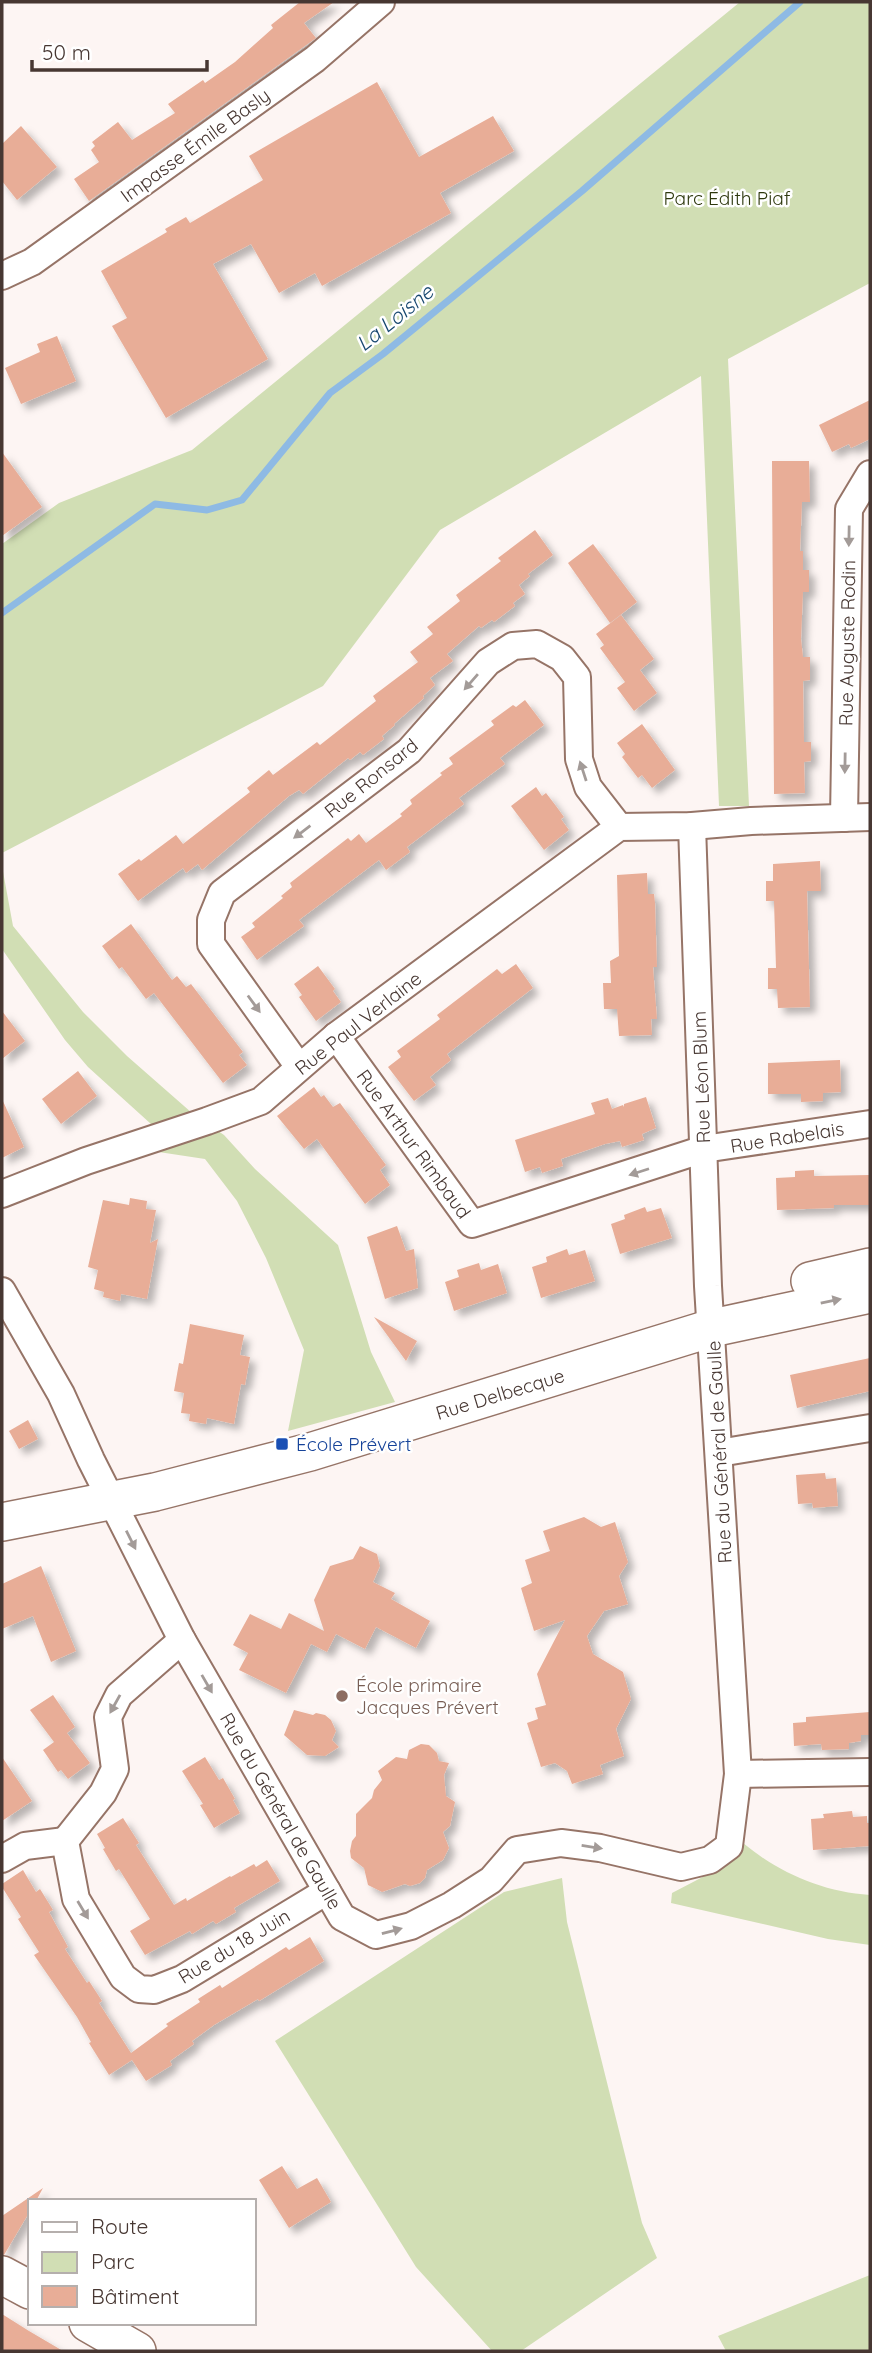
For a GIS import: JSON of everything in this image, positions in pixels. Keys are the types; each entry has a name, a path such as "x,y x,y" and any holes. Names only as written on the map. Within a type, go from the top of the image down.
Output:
{"street":[{"name":"Impasse Émile Basly","path":"2,276 32,262 304,67 381,2"},
{"name":"Rue Auguste Rodin","path":"844,818 849,509 870,474"},
{"name":"Rue Ronsard","path":"299,1067 211,944 211,920 222,892 409,751 488,662 513,646 537,644 562,658 577,677 579,759 588,787 620,827"},
{"path":"620,827 870,817"},
{"name":"Rue Léon Blum","path":"692,826 712,1328"},
{"name":"Rue Paul Verlaine","path":"2,1194 86,1161 261,1101 336,1036 620,827"},
{"name":"Rue Arthur Rimbaud","path":"336,1036 472,1224 704,1149"},
{"name":"Rue Rabelais","path":"704,1149 870,1125"},
{"path":"712,1328 737,1300 870,1267"},
{"name":"Rue du Général de Gaulle","path":"2,1291 61,1394 182,1640 342,1917 376,1935 411,1926 452,1905 491,1880 517,1850 561,1843 600,1848 681,1867 710,1860 729,1846 738,1774 712,1328"},
{"name":"Rue Delbecque","path":"2,1522 155,1492 310,1452 712,1328 870,1294"},
{"path":"719,1453 870,1428"},
{"path":"2,1859 25,1846 65,1841 103,1793 115,1769 108,1717 119,1695 182,1640"},
{"path":"738,1774 870,1772"},
{"name":"Rue du 18 Juin","path":"65,1841 76,1899 123,1977 139,1989 155,1990 182,1979 327,1891"},
{"path":"2,2275 28,2289"},
{"path":"92,2325 137,2351"}],"green space":[{"name":"Parc Édith Piaf","path":"740,2 870,2 870,283 728,359 749,806 719,806 701,376 440,530 323,686 2,853 2,544 59,503 192,450"},
{"path":"2,866 13,926 83,1012 127,1056 192,1113 224,1135 255,1169 338,1245 371,1352 395,1402 288,1431 304,1350 266,1258 237,1201 205,1159 152,1151 151,1124 88,1067 65,1040 2,949"},
{"path":"743,1843 771,1863 802,1879 835,1890 870,1895 870,1945 828,1939 671,1903 672,1893 718,1869"},
{"path":"562,1878 567,1922 642,2223 657,2258 521,2351 492,2351 416,2267 275,2041 504,1892"},
{"path":"870,2275 870,2351 726,2351 718,2336"}],"building":[{"path":"300,2 334,2 304,23 316,38 89,201 74,179 99,162 91,150 95,146 92,142 118,122 132,140 175,113 168,104 235,62 273,28 271,25"},
{"path":"377,82 419,157 493,116 514,151 440,193 451,213 322,286 315,273 279,293 251,244 213,264 268,359 166,418 112,326 127,318 101,271 167,232 165,229 186,217 190,223 263,180 249,156"},
{"path":"21,126 57,167 17,200 2,181 2,144"},
{"path":"57,336 76,381 21,404 5,368 40,352 37,344"},
{"path":"870,400 870,439 851,448 849,444 832,452 819,425"},
{"path":"2,452 42,507 2,536"},
{"path":"772,461 809,461 810,502 802,502 800,551 803,551 803,570 809,570 809,592 803,592 801,639 803,657 810,657 810,680 803,681 804,742 811,742 811,761 804,762 805,793 774,794"},
{"path":"535,530 553,555 528,574 530,576 519,585 525,594 513,603 515,606 494,622 492,620 481,628 479,626 447,654 453,661 430,678 435,685 382,736 384,739 363,755 360,752 350,760 348,758 303,794 299,790 289,796 202,870 198,864 186,873 183,868 138,901 118,874 176,835 183,844 250,792 247,788 269,770 273,775 317,742 320,745 376,701 373,696 418,662 410,652 433,634 427,627 460,601 456,595 501,561 498,558"},
{"path":"593,544 637,602 610,623 568,563"},
{"path":"621,615 654,659 640,670 657,693 634,711 617,688 625,682 600,648 604,645 596,634"},
{"path":"525,700 544,725 500,758 505,764 459,798 464,804 407,847 410,852 386,870 379,860 299,920 304,926 257,960 241,937 255,927 252,923 283,898 281,896 292,887 290,883 348,838 351,841 359,834 366,843 402,816 400,814 412,804 410,800 453,764 449,758 494,725 491,721"},
{"path":"642,724 675,770 652,788 642,775 638,778 622,757 625,754 617,743"},
{"path":"536,787 542,796 546,793 556,806 569,830 544,850 511,806"},
{"path":"820,861 821,891 807,891 810,1007 778,1008 777,989 768,989 768,968 776,968 774,901 766,901 766,881 773,881 773,864"},
{"path":"647,873 648,894 654,894 655,903 657,967 653,967 657,1019 651,1019 652,1035 619,1036 617,1009 604,1009 603,983 611,983 610,961 619,956 617,875"},
{"path":"131,924 172,980 177,976 186,987 191,984 243,1052 239,1055 247,1065 223,1083 154,993 146,999 102,946"},
{"path":"516,964 533,988 447,1054 451,1060 430,1077 436,1085 414,1101 388,1067 401,1057 397,1051 440,1019 437,1015 497,969 502,974"},
{"path":"318,966 341,1002 316,1021 299,997 302,995 294,984"},
{"path":"2,1011 25,1041 2,1059"},
{"path":"840,1060 841,1092 823,1093 823,1101 801,1102 801,1094 768,1094 768,1063"},
{"path":"78,1071 97,1096 61,1124 42,1099"},
{"path":"314,1087 333,1107 340,1103 386,1165 380,1170 390,1185 365,1204 317,1139 304,1149 277,1116"},
{"path":"646,1097 656,1128 642,1134 644,1140 622,1147 620,1141 605,1144 561,1159 563,1166 542,1173 540,1167 525,1172 515,1140 595,1114 591,1103 608,1098 612,1109 623,1105 624,1107 624,1104"},
{"path":"2,1099 24,1147 2,1158"},
{"path":"814,1170 814,1176 870,1175 870,1205 777,1210 776,1178 795,1177 795,1171"},
{"path":"130,1198 147,1201 146,1209 156,1210 150,1243 158,1239 147,1299 121,1294 120,1301 103,1297 104,1292 94,1289 98,1270 88,1267 103,1200 129,1205"},
{"path":"645,1207 647,1212 661,1208 672,1238 620,1254 611,1224 625,1219 624,1215"},
{"path":"397,1226 406,1251 414,1249 418,1288 385,1299 367,1237"},
{"path":"567,1249 569,1255 585,1250 595,1281 541,1298 532,1267 547,1262 546,1257"},
{"path":"479,1263 481,1270 498,1264 507,1293 454,1311 445,1282 459,1277 457,1270"},
{"path":"374,1317 417,1341 406,1361"},
{"path":"190,1324 244,1335 240,1355 250,1357 245,1385 241,1384 234,1424 207,1418 206,1424 189,1421 190,1414 181,1413 184,1393 174,1391 179,1363 183,1364"},
{"path":"870,1358 870,1391 797,1408 790,1375"},
{"path":"28,1420 38,1439 19,1449 9,1431"},
{"path":"825,1473 826,1479 836,1478 838,1506 813,1508 812,1503 798,1504 796,1475"},
{"path":"584,1517 601,1527 615,1522 628,1562 619,1576 628,1604 604,1611 587,1636 593,1654 623,1672 631,1699 616,1729 624,1756 600,1765 603,1774 572,1784 567,1771 555,1763 541,1767 527,1723 538,1719 535,1708 546,1705 537,1674 565,1620 534,1631 521,1588 532,1583 525,1560 550,1551 543,1531"},
{"path":"360,1546 377,1554 380,1566 373,1582 395,1593 391,1599 430,1621 416,1648 376,1627 365,1649 336,1634 327,1652 311,1644 286,1693 239,1670 248,1653 233,1645 250,1614 281,1629 289,1613 324,1631 314,1600 330,1566 353,1559"},
{"path":"41,1566 76,1651 51,1662 33,1616 2,1629 2,1584"},
{"path":"53,1695 75,1727 67,1733 90,1763 68,1779 61,1770 58,1772 43,1750 54,1742 30,1710"},
{"path":"294,1710 325,1715 331,1720 336,1731 332,1740 339,1747 325,1756 307,1755 284,1735"},
{"path":"870,1712 870,1735 861,1735 861,1741 849,1743 849,1749 822,1750 821,1744 794,1746 793,1723 806,1722 806,1717"},
{"path":"421,1744 429,1745 437,1753 439,1761 449,1763 444,1775 446,1796 455,1802 450,1826 443,1832 449,1848 443,1860 427,1870 420,1883 410,1886 405,1884 382,1892 368,1885 364,1868 351,1858 352,1841 356,1836 356,1814 372,1798 374,1790 382,1780 378,1771 396,1757 407,1759 409,1750"},
{"path":"2,1757 32,1801 2,1821"},
{"path":"205,1757 219,1780 223,1778 240,1813 214,1828 200,1805 203,1804 182,1771"},
{"path":"852,1811 853,1817 867,1816 867,1823 870,1823 870,1846 813,1850 811,1819 824,1818 823,1814"},
{"path":"123,1818 139,1843 136,1845 174,1905 267,1860 280,1881 234,1908 236,1912 216,1924 213,1921 192,1934 190,1931 145,1955 130,1931 150,1919 119,1869 116,1871 97,1834"},
{"path":"23,1870 36,1892 40,1889 53,1910 49,1912 68,1947 65,1949 102,2001 99,2003 131,2053 168,2026 166,2024 200,2002 198,1999 220,1985 222,1988 286,1947 289,1950 310,1937 324,1961 214,2025 170,2061 172,2065 146,2081 132,2060 109,2075 77,2017 34,1955 39,1952 2,1887 2,1884"},
{"path":"282,2166 297,2189 317,2178 331,2202 289,2228 259,2180"},
{"path":"43,2188 37,2199 28,2199 28,2214 4,2255 2,2216"},
{"path":"2,2314 29,2331 63,2351 2,2351"}],"waterway":[{"name":"La Loisne","path":"2,613 155,504 207,510 242,500 330,393 383,354 582,191 800,2"}],"place":[{"name":"École Prévert","path":"282,1444"},
{"name":"École primaire Jacques Prévert","path":"342,1696"}]}
